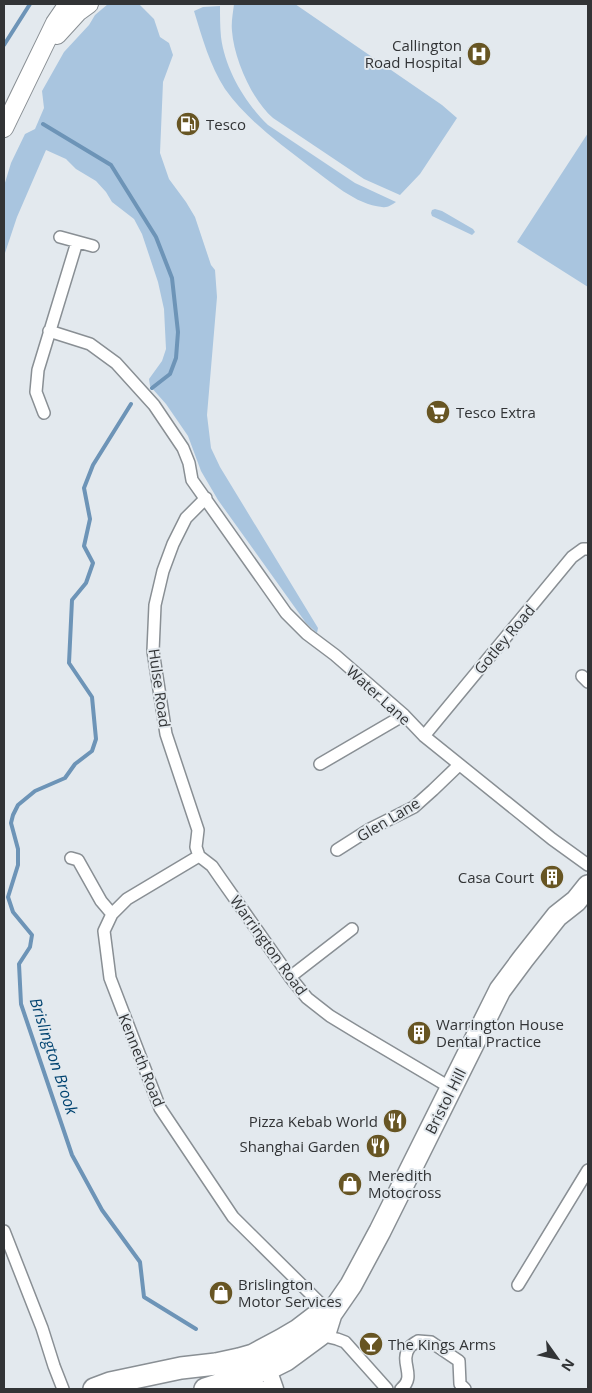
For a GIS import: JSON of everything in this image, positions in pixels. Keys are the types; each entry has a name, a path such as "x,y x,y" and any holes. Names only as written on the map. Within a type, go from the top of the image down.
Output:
{"highway":[{"name":"Bristol Hill","path":"320,1336 326,1330 331,1314 351,1285 380,1231 500,990 557,916 584,895"},
{"path":"205,1389 239,1378 315,1317 331,1314"},
{"path":"94,1389 110,1382 166,1380 216,1364 239,1359 260,1362 286,1360 320,1336"}],"main road":[{"path":"4,128 54,23 68,4"},
{"path":"37,60 64,27 89,4"}],"street":[{"path":"60,237 93,246"},
{"path":"44,413 36,392 38,370 77,242"},
{"name":"Water Lane","path":"49,331 90,344 116,363 154,405 183,448 192,480 286,613 306,634 404,715 424,736 459,765 586,865"},
{"name":"Hulse Road","path":"199,856 196,847 198,830 166,734 153,651 155,605 172,544 186,518 206,498"},
{"name":"Gotley Road","path":"424,736 572,557 583,549 588,549"},
{"path":"320,764 404,715"},
{"name":"Glen Lane","path":"337,850 370,829 414,807 459,765"},
{"name":"Kenneth Road","path":"199,856 127,899 112,914 104,931 110,978 160,1108 233,1217 331,1314"},
{"name":"Warrington Road","path":"199,856 212,866 222,879 290,977 307,998 330,1016 451,1088"},
{"path":"71,858 78,860 101,901 112,914"},
{"path":"290,977 352,929"},
{"path":"518,1285 588,1170"},
{"path":"4,1231 42,1328 63,1389"},
{"path":"320,1336 345,1342 387,1389"},
{"path":"401,1389 408,1378 405,1357 409,1348 418,1340 432,1342 458,1362 460,1384 465,1389"},
{"path":"260,1362 275,1389"},
{"path":"239,1378 260,1389"}],"shaded area":[{"path":"108,4 139,4 154,19 160,37 169,43 173,55 163,82 160,153 169,179 195,217 211,265 215,270 217,297 207,415 211,448 220,467 318,628 317,633 306,623 218,500 201,471 188,436 166,404 150,386 149,379 162,361 166,349 164,309 158,282 142,234 134,219 112,202 96,181 76,169 66,159 46,150 17,217 4,256 4,186 11,163 25,134 35,129 44,108 42,91 64,52 89,25 95,15"},
{"path":"234,4 295,4 442,105 457,118 420,174 400,195 364,179 273,118 265,110 251,90 236,54 232,28"},
{"path":"220,6 221,37 227,61 244,96 268,125 355,183 396,202 388,207 382,207 353,197 286,149 243,111 225,89 215,71 194,11 203,7"},
{"path":"588,133 588,287 517,242"},
{"path":"432,210 442,211 475,232 472,235 432,216"}],"waterway":[{"name":"Brislington Brook","path":"4,45 30,4"},
{"name":"Brislington Brook","path":"43,124 111,165 156,237 172,278 178,332 176,358 170,374 152,388"},
{"name":"Brislington Brook","path":"131,404 93,465 84,488 90,519 84,546 93,563 86,583 72,600 69,663 92,697 96,739 92,751 75,764 65,778 35,791 18,805 11,823 18,849 18,865 8,897 13,912 32,935 30,947 19,964 21,1004 72,1155 102,1210 140,1262 144,1297 196,1329"}],"place":[{"name":"Callington Road Hospital","path":"479,54"},
{"name":"Tesco","path":"188,124"},
{"name":"Tesco Extra","path":"438,412"},
{"name":"Casa Court","path":"552,877"},
{"name":"Warrington House Dental Practice","path":"419,1033"},
{"name":"Pizza Kebab World","path":"395,1121"},
{"name":"Shanghai Garden","path":"378,1146"},
{"name":"Meredith Motocross","path":"350,1184"},
{"name":"Brislington Motor Services","path":"221,1293"},
{"name":"The Kings Arms","path":"371,1344"}]}
